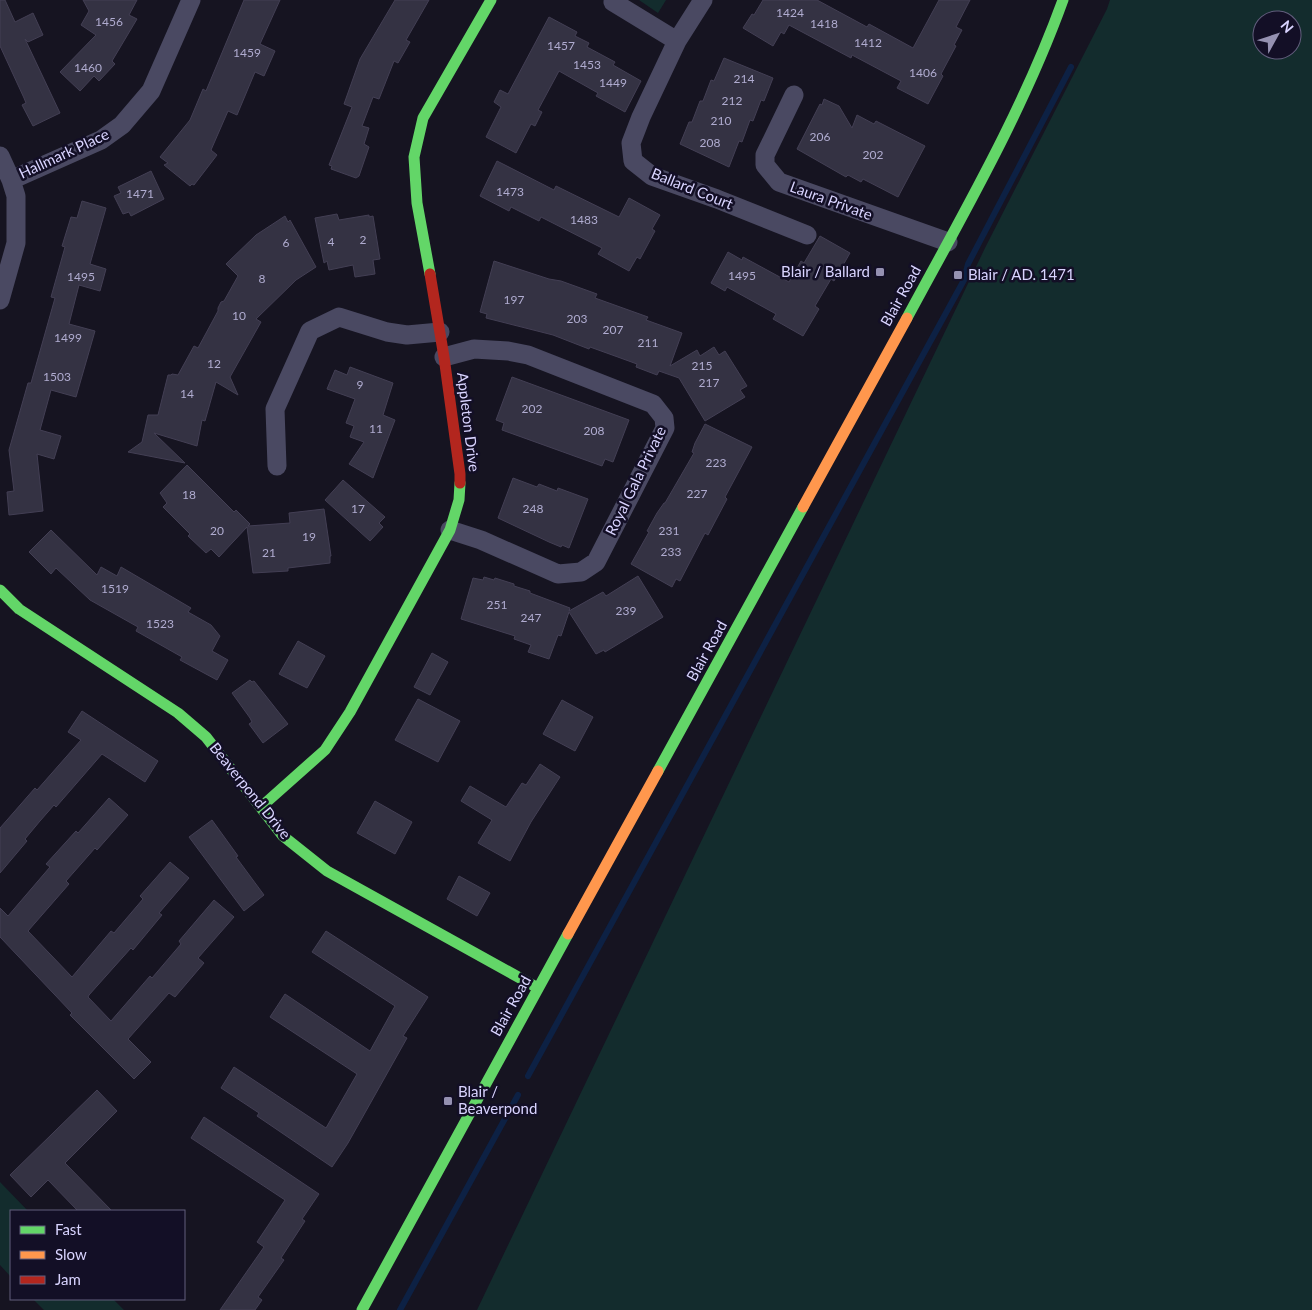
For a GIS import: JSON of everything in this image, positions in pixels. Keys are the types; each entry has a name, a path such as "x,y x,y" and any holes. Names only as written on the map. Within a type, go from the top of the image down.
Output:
{"street":[{"name":"Hallmark Place","path":"11,180 101,140 122,125 151,91 191,0"},
{"name":"Appleton Drive","path":"261,807 325,750 350,712 450,530 459,500 460,474 444,357 417,203 414,157 424,118 490,0"},
{"name":"Ballard Court","path":"703,0 677,41 641,117 631,143 633,161 652,176 717,199 807,236"},
{"name":"Blair Road","path":"362,1310 1018,112 1063,0"},
{"path":"606,1 677,41"},
{"name":"Laura Private","path":"794,96 765,155 764,165 778,182 948,242"},
{"path":"0,156 16,196 16,243 0,300"},
{"path":"277,466 275,409 310,331 339,317 388,332 406,335 440,332"},
{"name":"Royal Gala Private","path":"444,357 474,349 508,351 528,355 653,404 664,418 665,428 596,562 580,572 558,574 481,540 450,530"},
{"name":"Beaverpond Drive","path":"0,590 18,609 178,713 206,737 283,836 327,872 538,988"}],"green space":[{"path":"639,0 666,0 658,13"},
{"path":"1110,0 1312,0 1312,1310 477,1310 985,248"},
{"path":"0,1182 27,1210 10,1210 10,1276 0,1265"},
{"path":"34,1300 114,1300 124,1310 44,1310"}],"building":[{"path":"0,0 5,0 15,22 33,13 43,35 28,42 25,39 60,113 33,126 22,105 26,103 24,98 0,46"},
{"path":"83,0 137,0 129,15 137,19 112,61 115,64 99,81 94,76 80,91 60,72 96,35 81,25 89,11"},
{"path":"244,0 280,0 260,44 275,51 264,76 255,72 237,115 228,111 211,150 217,155 194,185 190,186 164,165 168,163 160,157 190,120 203,89 206,91"},
{"path":"395,0 429,0 406,40 410,42 398,63 394,61 379,99 373,97 362,126 369,128 364,144 369,147 359,176 356,178 331,169 332,166 329,165 352,107 344,104 360,59"},
{"path":"763,0 817,0 867,27 869,24 913,48 939,0 970,0 956,27 962,30 954,45 956,46 928,104 897,88 901,81 852,55 851,58 789,25 784,34 781,32 773,46 743,28"},
{"path":"549,17 577,32 575,36 589,43 587,47 615,62 613,65 641,81 625,112 596,96 598,93 559,71 538,110 542,112 535,126 531,124 516,153 486,137 501,107 494,102 500,90 508,94"},
{"path":"724,58 773,78 764,101 761,100 753,121 750,120 742,142 739,141 729,167 680,144 689,122 692,122 700,101 703,101 711,80 714,81"},
{"path":"824,99 839,106 852,128 857,115 874,124 876,121 925,146 898,197 863,179 861,182 848,175 846,177 797,149"},
{"path":"497,161 554,190 556,186 619,217 629,198 660,215 652,229 655,231 640,259 637,257 629,271 598,254 602,248 541,217 539,221 511,207 509,211 480,196"},
{"path":"151,171 164,199 131,216 129,212 123,214 114,196 121,193 118,187"},
{"path":"82,201 106,208 90,264 106,269 100,291 79,285 69,324 95,331 76,397 51,390 40,430 61,436 54,459 37,454 43,511 9,515 7,492 14,491 9,450 28,383 31,383 55,298 51,297 65,247 62,246 71,217 77,218"},
{"path":"337,214 339,220 373,216 380,259 373,260 375,274 355,277 353,265 329,270 327,261 324,263 315,218"},
{"path":"285,216 288,222 290,220 316,267 296,280 256,319 261,322 230,377 238,395 216,382 205,421 202,420 197,446 154,433 185,463 128,452 142,442 148,415 158,415 168,375 178,375 194,346 198,348 221,302 224,301 238,276 226,264 256,235"},
{"path":"820,236 850,253 834,281 831,279 815,306 819,309 803,336 773,319 776,314 727,287 725,291 711,283 728,252 742,260 743,257 789,282 801,261 804,263"},
{"path":"494,261 597,294 595,298 648,317 646,320 682,333 670,366 697,350 700,356 714,347 719,355 725,351 747,386 740,390 745,397 705,421 679,378 659,371 657,375 636,367 637,364 590,347 589,349 553,335 486,318 487,314 480,312"},
{"path":"350,367 393,383 383,415 395,420 373,478 349,464 364,442 350,437 354,426 346,423 355,399 327,389 335,370 347,375"},
{"path":"512,377 629,420 613,462 605,459 602,466 502,430 504,423 496,420"},
{"path":"705,424 752,447 725,497 727,499 708,535 705,533 680,581 676,579 672,587 631,564 649,532 647,531 657,513 665,503 694,453 692,452 695,443"},
{"path":"187,465 234,512 236,510 250,524 248,526 290,523 289,513 324,509 331,556 330,563 288,568 288,571 253,573 247,527 219,557 211,549 206,553 188,536 190,534 163,507 167,503 160,493"},
{"path":"513,478 537,487 539,484 557,491 558,488 588,499 569,548 549,542 498,518"},
{"path":"343,480 385,517 379,523 383,527 370,541 325,500"},
{"path":"51,530 97,575 101,567 117,576 121,567 191,608 188,612 211,625 220,636 212,651 228,660 217,680 180,660 182,657 136,631 138,627 90,600 56,568 51,574 29,552"},
{"path":"638,576 663,617 605,652 604,650 596,654 569,612 561,636 558,635 549,659 528,652 531,645 514,639 515,636 461,619 473,578 483,580 484,577 494,580 495,578 514,584 514,586 530,591 530,593 570,608 569,611 603,592 606,596"},
{"path":"298,641 325,656 307,688 279,674"},
{"path":"432,653 448,662 430,695 414,687"},
{"path":"250,680 254,681 288,724 263,743 249,724 252,722 250,718 232,693"},
{"path":"418,699 460,721 438,762 395,740"},
{"path":"562,700 593,717 575,751 543,734"},
{"path":"82,711 158,761 145,782 102,754 56,807 54,805 40,821 25,839 27,841 0,873 0,828 81,740 68,732"},
{"path":"540,764 560,777 531,822 510,861 478,843 492,820 461,801 470,786 506,807 522,783 526,785"},
{"path":"109,798 128,815 66,881 69,884 28,931 72,977 111,931 114,933 143,899 140,896 170,862 189,878 159,913 162,915 133,950 131,948 89,995 88,997 111,1021 181,944 179,941 214,900 234,917 198,958 204,963 175,997 169,993 128,1039 151,1062 134,1079 70,1015 72,1013 0,937 0,908 8,916 50,867 46,864 76,831 78,833"},
{"path":"375,801 412,822 395,854 357,833"},
{"path":"212,820 264,895 244,911 189,837"},
{"path":"459,876 490,893 477,916 447,899"},
{"path":"326,931 428,997 403,1036 407,1038 348,1143 332,1167 257,1116 259,1113 221,1088 234,1067 326,1128 357,1074 270,1017 285,994 370,1051 395,1006 312,952"},
{"path":"97,1090 117,1111 65,1163 111,1210 77,1210 48,1180 31,1197 10,1175"},
{"path":"204,1117 319,1194 302,1219 305,1221 281,1258 284,1260 258,1297 262,1300 255,1310 220,1310 264,1247 257,1242 285,1200 191,1138"}],"waterway":[{"path":"528,1076 964,280 968,264 1071,67"},
{"path":"400,1310 518,1095"}],"traffic: fast":[{"path":"430,274 417,203 414,157 423,118 491,0"},
{"path":"907,318 1011,122 1030,82 1063,0"},
{"path":"261,807 325,750 350,712 450,530 459,500 460,483"},
{"path":"658,771 803,507"},
{"path":"0,590 19,609 178,713 206,737 283,836 327,871 538,988"},
{"path":"362,1310 568,934"}],"traffic: slow":[{"path":"803,507 907,318"},
{"path":"568,934 658,771"}],"traffic: jam":[{"path":"430,274 444,357 460,483"}],"place":[{"name":"Blair / Ballard","path":"880,272"},
{"name":"Blair / AD. 1471","path":"958,275"},
{"name":"Blair / Beaverpond","path":"448,1101"}]}
